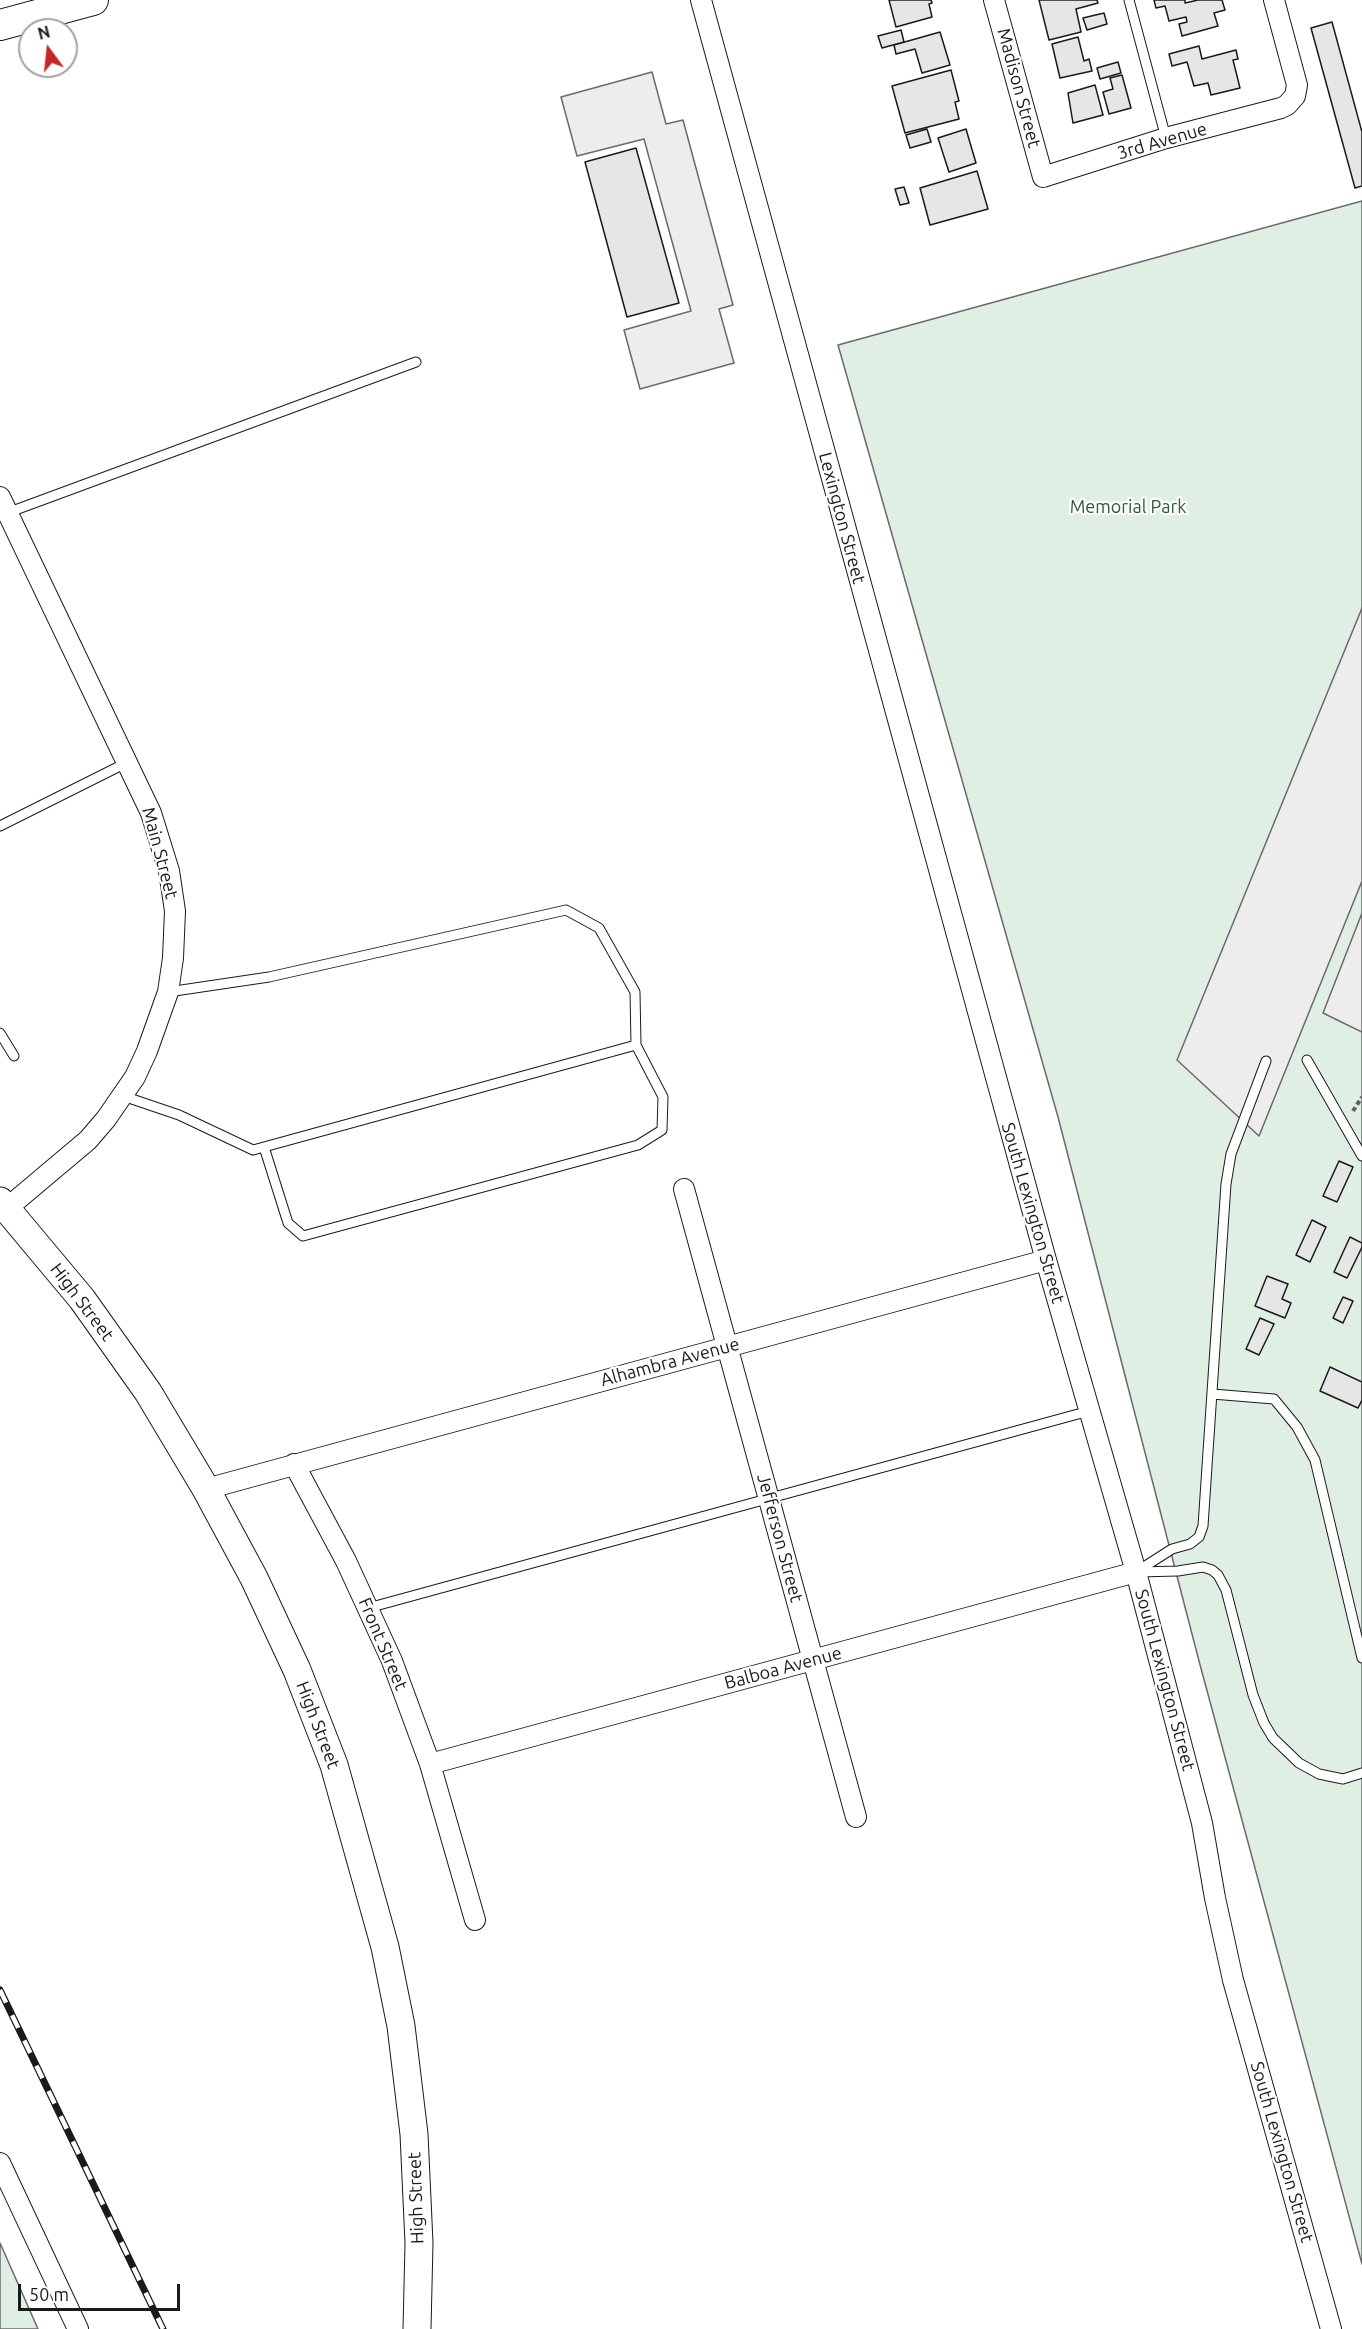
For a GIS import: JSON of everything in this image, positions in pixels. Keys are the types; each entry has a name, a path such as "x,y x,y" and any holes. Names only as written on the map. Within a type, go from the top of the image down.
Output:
{"main road":[{"path":"0,25 93,0"},
{"name":"High Street","path":"2,1208 82,1299 147,1392 206,1489 254,1578 292,1660 334,1765 385,1947 401,2026 414,2134 419,2243 417,2329"}],"street":[{"name":"Lexington Street","path":"701,0 984,1035"},
{"name":"Madison Street","path":"994,0 1043,177"},
{"name":"3rd Avenue","path":"1043,177 1166,138 1281,108 1291,101 1297,85 1274,0"},
{"name":"Main Street","path":"2,1208 88,1140 123,1096 147,1051 168,992 174,935 172,890 163,850 151,813 3,509"},
{"name":"South Lexington Street","path":"984,1035 1136,1572 1202,1823 1233,1980 1331,2329"},
{"name":"Jefferson Street","path":"684,1190 856,1817"},
{"name":"Alhambra Avenue","path":"294,1464 1046,1260"},
{"path":"206,1489 294,1464"},
{"name":"Front Street","path":"294,1464 346,1561 392,1661 430,1764 475,1920"},
{"name":"Balboa Avenue","path":"430,1764 1136,1572"},
{"path":"0,2163 78,2329"}],"lane":[{"path":"1130,0 1166,138"},
{"path":"3,509 416,362"},
{"path":"0,826 128,762"},
{"path":"168,992 269,977 566,910 599,928 635,992 636,1045 663,1097 662,1130 638,1145 303,1236 288,1223 264,1148"},
{"path":"0,1033 14,1056"},
{"path":"123,1096 179,1115 253,1150 636,1045"},
{"path":"1307,1060 1362,1155"},
{"path":"1136,1572 1172,1549 1190,1544 1199,1538 1203,1526 1226,1184 1231,1154 1266,1061"},
{"path":"1212,1394 1274,1399 1297,1427 1315,1460 1362,1658"},
{"path":"368,1608 1089,1411"},
{"path":"1136,1572 1178,1572 1203,1567 1218,1575 1226,1590 1253,1695 1264,1723 1273,1738 1299,1763 1319,1774 1343,1779 1362,1773"}],"green space":[{"name":"Memorial Park","path":"1362,201 1362,2264 1199,1661 1058,1117 838,345"},
{"path":"0,2243 38,2329 0,2329"}],"shaded area":[{"path":"652,72 666,124 683,120 733,305 719,309 734,363 640,389 624,330 691,311 644,139 577,156 561,97"},
{"path":"1362,608 1362,881 1259,1136 1177,1060"},
{"path":"1362,913 1362,1032 1323,1013"}],"building":[{"path":"889,0 931,0 932,3 929,4 932,17 896,27"},
{"path":"1039,0 1097,0 1098,3 1076,9 1081,32 1049,40"},
{"path":"1154,0 1185,0 1185,3 1198,0 1222,0 1225,10 1214,13 1218,26 1182,36 1179,24 1187,22 1186,17 1169,21 1165,6 1156,8"},
{"path":"1104,13 1107,24 1087,30 1083,18"},
{"path":"1332,22 1362,132 1362,186 1355,188 1311,28"},
{"path":"901,30 904,42 882,48 878,36"},
{"path":"940,32 950,65 922,73 915,49 896,54 894,45"},
{"path":"1078,37 1084,61 1089,59 1092,71 1060,78 1052,44"},
{"path":"1199,46 1202,59 1236,50 1238,59 1233,60 1240,88 1211,95 1208,83 1194,86 1187,62 1172,66 1169,54"},
{"path":"1118,62 1121,73 1100,79 1097,68"},
{"path":"951,70 959,101 955,102 959,119 905,133 892,86"},
{"path":"1122,75 1131,108 1109,114 1103,92 1113,89 1110,78"},
{"path":"1095,85 1103,115 1073,123 1068,93"},
{"path":"927,129 931,142 910,148 906,135"},
{"path":"966,129 976,163 949,172 938,138"},
{"path":"636,148 679,303 627,317 585,162"},
{"path":"977,171 988,209 930,225 920,188"},
{"path":"904,187 909,203 900,205 895,189"},
{"path":"1339,1161 1353,1167 1337,1202 1323,1196"},
{"path":"1312,1220 1326,1227 1310,1262 1296,1255"},
{"path":"1350,1237 1362,1243 1362,1247 1347,1278 1334,1272"},
{"path":"1267,1276 1288,1284 1282,1299 1291,1303 1285,1318 1255,1306"},
{"path":"1343,1297 1353,1301 1343,1323 1333,1318"},
{"path":"1260,1318 1274,1324 1259,1355 1246,1349"},
{"path":"1330,1367 1362,1382 1362,1400 1358,1408 1320,1391"}],"railway":[{"path":"0,1990 163,2329"}]}
